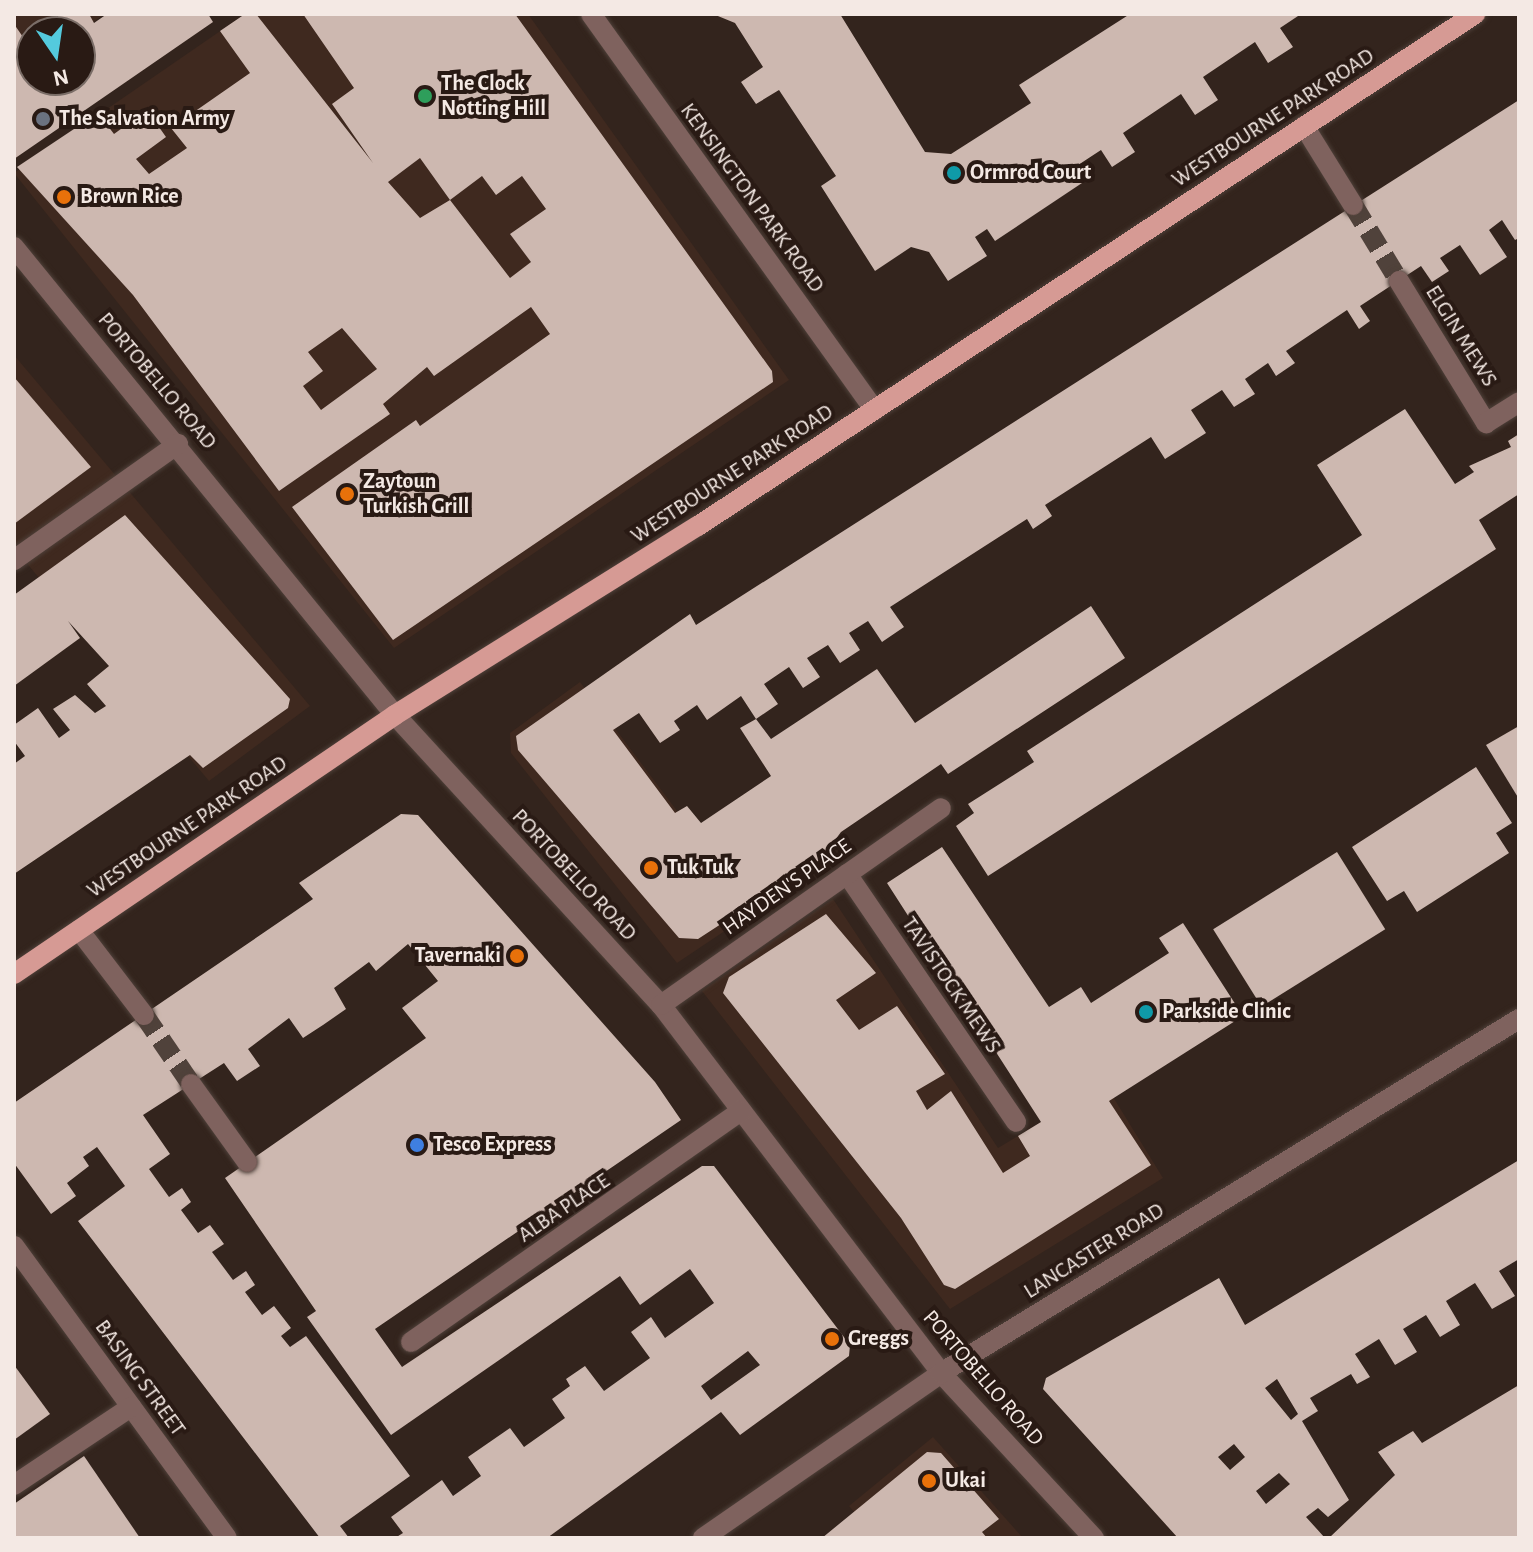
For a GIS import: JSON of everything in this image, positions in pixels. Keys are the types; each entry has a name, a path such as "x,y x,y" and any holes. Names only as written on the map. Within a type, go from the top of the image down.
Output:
{"main road":[{"name":"WESTBOURNE PARK ROAD","path":"14,974 395,715 874,410 1475,14"}],"street":[{"name":"KENSINGTON PARK ROAD","path":"591,14 874,410"},
{"path":"1304,126 1353,205"},
{"name":"PORTOBELLO ROAD","path":"14,247 178,444 395,715 661,1005 941,1373 1094,1538"},
{"name":"ELGIN MEWS","path":"1399,281 1486,423 1519,402"},
{"path":"14,560 178,444"},
{"name":"HAYDEN'S PLACE","path":"661,1005 941,808"},
{"name":"TAVISTOCK MEWS","path":"847,874 1016,1122"},
{"path":"79,930 144,1015"},
{"name":"LANCASTER ROAD","path":"703,1538 941,1373 1519,1019"},
{"path":"191,1084 247,1162"},
{"name":"ALBA PLACE","path":"411,1342 741,1111"},
{"name":"BASING STREET","path":"14,1246 227,1538"},
{"path":"14,1485 131,1407"}],"shaded area":[{"path":"14,14 105,14 96,20 96,16 16,16 14,74"},
{"path":"245,14 528,14 789,380 394,648 14,173"},
{"path":"14,355 310,706 209,781 14,548"},
{"path":"580,682 753,912 677,963 511,753 510,733"},
{"path":"833,899 998,1148 1105,1084 1163,1178 950,1309 702,991"},
{"name":"Ukai","path":"933,1437 1023,1538 876,1538 849,1506"}],"building":[{"name":"The Salvation Army","path":"56,14 90,16 57,16"},
{"name":"The Salvation Army","path":"107,14 208,14 213,22 14,159 14,24 16,96 96,96 96,22"},
{"path":"245,14 256,14 373,163 332,104 354,88 303,14 515,14 772,371 773,382 393,640 292,507 416,420 420,426 550,334 531,307 434,376 427,367 383,404 390,414 279,491 133,295 17,167 98,113 114,134 147,110 166,137 136,159 149,174 187,148 171,128 250,73 220,31","holes":["420,158 450,200 420,218 388,182","482,176 496,195 522,176 546,209 510,234 531,262 510,278 450,200","342,328 377,369 321,410 303,386 323,371 308,352"]},
{"path":"713,14 840,14 925,152 951,154 1031,103 1019,85 1130,14 1301,14 1280,28 1293,47 1268,63 1255,42 1203,77 1218,100 1195,115 1181,94 1123,133 1135,152 1112,167 1101,150 1072,169 1082,183 995,241 987,229 975,237 987,256 948,281 929,252 911,247 875,271 821,186 836,176 779,90 756,104 741,82 763,67 735,23"},
{"path":"1519,100 1519,238 1515,240 1502,220 1489,230 1507,257 1480,275 1460,245 1440,258 1449,271 1432,282 1421,266 1360,306 1370,321 1359,329 1347,310 1286,351 1295,363 1276,376 1268,363 1245,379 1255,394 1234,407 1222,390 1191,410 1206,433 1165,459 1151,437 1045,505 1052,516 1033,529 1027,519 890,607 904,627 882,642 868,621 849,633 860,650 840,663 828,645 807,658 820,677 803,688 789,667 764,684 778,704 756,719 771,739 877,669 915,723 1091,606 1125,658 948,774 941,764 841,832 821,859 698,939 679,938 518,750 516,736 690,614 696,625","holes":["741,696 756,719 740,728 771,776 701,823 687,806 675,813 613,730 639,713 660,743 680,730 674,721 697,705 707,720"]},
{"path":"14,377 91,467 14,524"},
{"path":"1405,409 1455,484 1474,472 1469,466 1511,447 1508,441 1519,434 1519,494 1479,520 1496,549 988,876 956,826 974,813 968,804 1034,762 1027,751 1362,535 1317,465"},
{"path":"125,515 290,699 288,708 203,768 190,755 14,874 14,764 25,756 14,741 14,725 38,708 59,738 70,730 53,709 75,695 95,713 106,706 87,684 109,666 68,621 80,638 14,686 14,595"},
{"path":"1519,726 1519,799 1486,745"},
{"path":"1476,767 1512,823 1496,833 1509,853 1417,912 1404,891 1387,901 1352,847"},
{"path":"401,814 418,815 655,1082 681,1120 375,1329 402,1367 702,1166 714,1166 850,1345 849,1356 740,1435 721,1412 547,1538 395,1538 403,1533 391,1517 442,1480 453,1496 481,1476 468,1457 510,1428 524,1447 565,1418 552,1399 570,1386 566,1379 585,1366 604,1391 650,1358 631,1332 651,1317 665,1338 714,1303 690,1269 640,1305 620,1276 391,1435 307,1317 316,1311 225,1178 426,1038 402,1008 438,981 408,944 376,971 369,962 334,988 346,1009 323,1025 303,1038 289,1018 248,1049 260,1066 237,1081 224,1063 143,1115 170,1154 149,1169 169,1197 182,1188 191,1202 181,1210 198,1233 210,1225 224,1244 212,1252 233,1280 246,1271 255,1285 245,1292 262,1315 274,1306 291,1328 281,1336 290,1347 306,1336 410,1476 340,1526 349,1538 320,1538 78,1221 125,1186 97,1147 83,1157 89,1166 67,1183 76,1196 51,1214 14,1163 14,1103 313,899 299,883","holes":["748,1351 760,1365 711,1400 701,1386"]},
{"path":"942,847 1049,1007 1081,987 1091,1003 1169,953 1159,938 1183,923 1243,1016 1109,1101 1151,1165 955,1289 944,1285 901,1218 723,993 729,977 826,914 876,973 836,1000 859,1030 897,1006 945,1074 916,1091 927,1110 951,1091 1003,1173 1030,1156 1018,1136 1041,1122 887,883"},
{"path":"1337,852 1385,929 1261,1007 1213,929"},
{"path":"1519,1160 1519,1259 1499,1271 1515,1296 1492,1309 1475,1283 1446,1301 1460,1325 1440,1337 1426,1315 1403,1329 1417,1352 1395,1365 1379,1339 1355,1354 1370,1377 1357,1384 1351,1374 1310,1398 1318,1411 1302,1421 1349,1500 1328,1517 1318,1508 1306,1517 1325,1538 1178,1538 1043,1389 1046,1378 1219,1278 1245,1325","holes":["1277,1379 1298,1414 1291,1420 1265,1388","1234,1444 1245,1457 1230,1470 1218,1457","1279,1473 1290,1484 1266,1504 1256,1491"]},
{"path":"14,1365 50,1414 14,1440"},
{"path":"1519,1385 1519,1538 1329,1538 1395,1475 1378,1452 1413,1431 1422,1443"},
{"name":"Ukai","path":"927,1452 941,1453 999,1519 982,1532 987,1538 822,1538"},
{"path":"84,1456 140,1538 14,1538 14,1504"}],"tunnel":[{"path":"1353,205 1399,281"},
{"path":"144,1015 191,1084"}],"place":[{"name":"The Clock Notting Hill","path":"425,96"},
{"name":"The Salvation Army","path":"43,119"},
{"name":"Ormrod Court","path":"954,173"},
{"name":"Brown Rice","path":"64,197"},
{"name":"Zaytoun Turkish Grill","path":"347,494"},
{"name":"Tuk Tuk","path":"651,868"},
{"name":"Tavernaki","path":"517,956"},
{"name":"Parkside Clinic","path":"1146,1012"},
{"name":"Tesco Express","path":"417,1145"},
{"name":"Greggs","path":"832,1339"},
{"name":"Ukai","path":"929,1481"}]}
